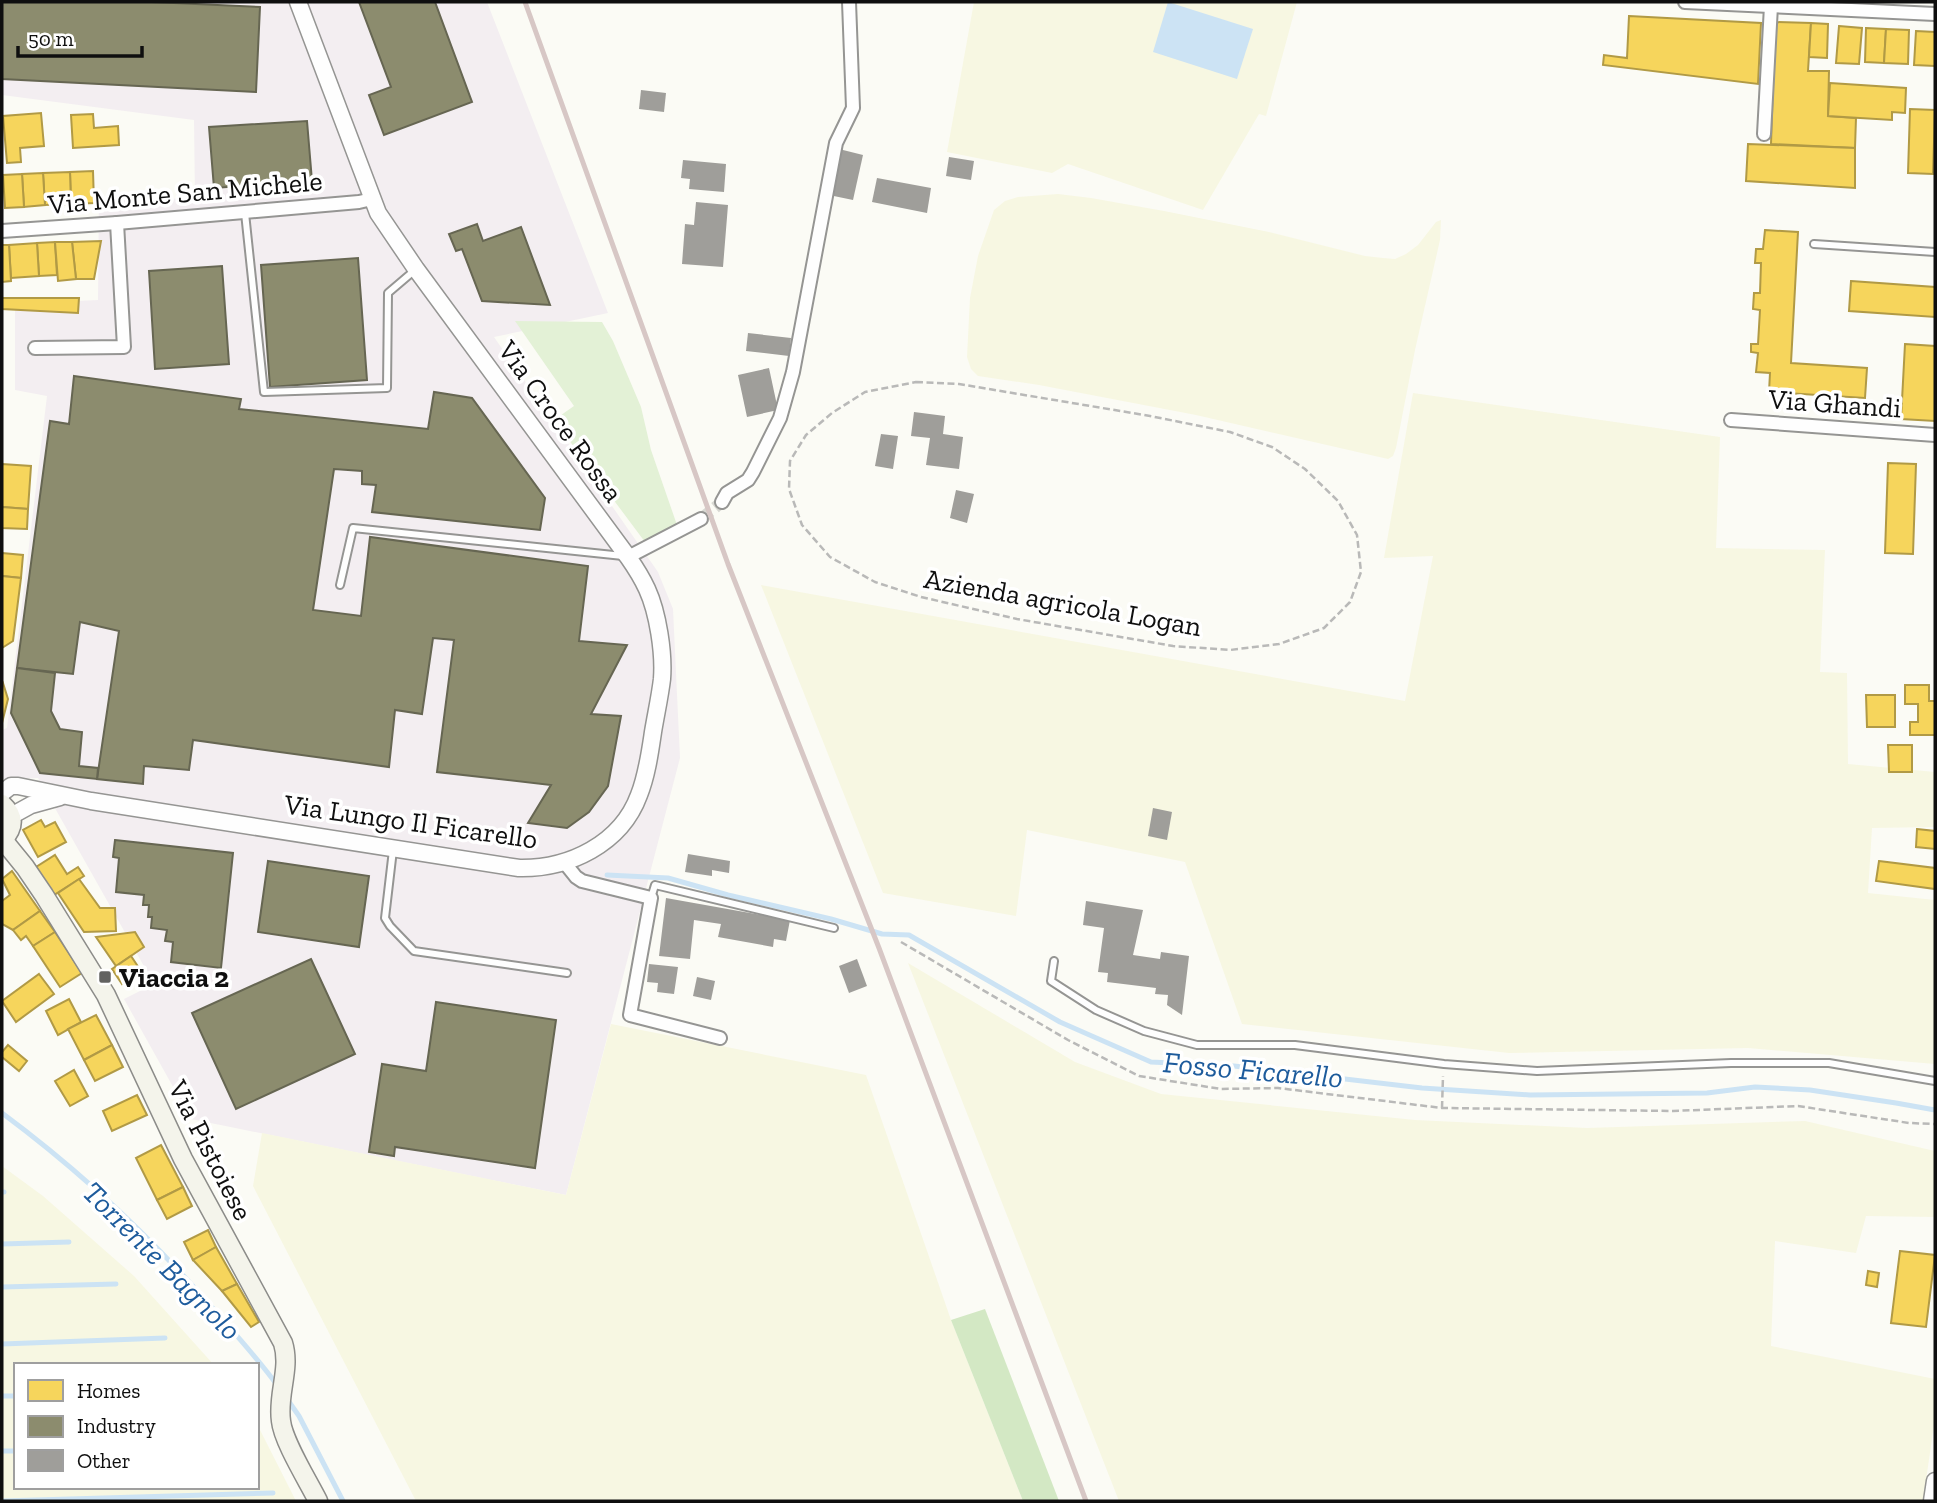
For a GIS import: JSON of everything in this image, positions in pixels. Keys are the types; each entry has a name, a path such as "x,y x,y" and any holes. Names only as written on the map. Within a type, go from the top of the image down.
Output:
{"main road":[{"name":"Via Pistoiese","path":"6,810 10,832 3,841 44,895 106,995 183,1159 283,1343 287,1362 281,1405 282,1429 318,1501"}],"street":[{"name":"Via Croce Rossa","path":"298,2 378,213 416,269 628,557 648,591 656,615 662,677 649,755 639,795 626,820 606,841 564,862"},
{"path":"722,502 727,493 748,480 758,464 780,418 793,372 836,142 853,108 849,2"},
{"path":"1685,2 1935,14"},
{"path":"1764,134 1771,6"},
{"name":"Via Monte San Michele","path":"2,231 372,199"},
{"path":"35,348 124,347 117,223"},
{"name":"Via Ghandi","path":"1731,420 1935,435"},
{"path":"628,557 701,519"},
{"name":"Via Lungo Il Ficarello","path":"2,793 11,786 18,786 91,801 519,868 538,868 564,862 582,881 651,898"},
{"name":"Via Lungo Il Ficarello","path":"6,810 70,796"},
{"path":"651,898 630,1015 720,1038"},
{"path":"1932,1501 1935,1481"}],"lane":[{"path":"245,211 264,392 387,388 388,293 416,269"},
{"path":"1814,244 1935,253"},
{"path":"340,585 353,528 628,557"},
{"path":"393,848 385,918 414,951 567,973"},
{"path":"651,898 655,885 834,928"},
{"path":"1054,961 1052,981 1096,1010 1144,1031 1197,1045 1295,1045 1444,1064 1537,1071 1731,1063 1829,1063 1935,1081"}],"path":[{"name":"Azienda agricola Logan","path":"916,382 959,384 1217,429 1272,447 1305,469 1338,501 1357,535 1361,572 1350,601 1324,628 1279,644 1230,650 1173,646 1017,619 921,597 876,582 830,557 802,524 789,489 790,461 806,435 832,413 865,392 916,382"},
{"path":"901,942 1068,1040 1139,1076 1221,1089 1278,1088 1442,1108 1673,1111 1798,1106 1909,1124 1935,1124"},
{"path":"1442,1108 1443,1082"}],"shaded area":[{"path":"2,2 487,2 608,313 494,337 658,572 673,609 680,758 566,1195 191,1119 124,999 154,984 38,778 2,779 2,730 7,728 47,396 15,390 15,304 98,300 99,197 195,199 194,120 2,95"}],"green space":[{"path":"974,2 1297,2 1266,116 1259,114 1203,210 1068,164 1052,173 947,152"},
{"path":"1058,194 1164,211 1269,232 1365,256 1395,259 1418,245 1436,222 1441,220 1440,240 1393,456 1388,459 1196,415 978,376 971,369 967,357 970,298 978,256 994,210 1005,201 1018,197"},
{"path":"515,321 602,322 641,407 651,450 677,525 645,542 554,420 574,406"},
{"path":"1413,393 1720,437 1716,548 1825,550 1820,672 1847,673 1848,764 1935,772 1935,827 1872,828 1868,893 1935,900 1935,1064 1748,1048 1509,1053 1242,1024 1185,862 1027,830 1016,916 883,893 761,585 1405,701 1433,556 1384,558"},
{"path":"908,963 1075,1062 1161,1094 1415,1120 1587,1128 1805,1121 1935,1151 1935,1217 1866,1216 1856,1253 1775,1241 1771,1346 1935,1379 1935,1418 1923,1501 1119,1501"},
{"path":"611,1024 866,1075 951,1320 1023,1501 416,1501 253,1186 262,1133 566,1195"},
{"path":"2,1166 43,1196 134,1276 212,1363 14,1363 14,1489 259,1489 259,1428 296,1501 2,1501"},
{"path":"985,1309 1059,1501 1023,1501 951,1320"}],"water":[{"path":"1168,2 1253,29 1237,79 1153,52"}],"building: Homes":[{"path":"1629,16 1761,23 1758,84 1603,65 1604,55 1627,58"},
{"path":"1775,22 1811,23 1808,71 1829,71 1828,116 1856,118 1855,148 1771,144"},
{"path":"1811,23 1828,24 1827,58 1809,57"},
{"path":"1839,26 1862,28 1859,64 1836,63"},
{"path":"1866,28 1886,29 1884,63 1865,62"},
{"path":"1886,29 1909,30 1908,64 1884,63"},
{"path":"1916,31 1935,32 1935,66 1914,65"},
{"path":"1830,83 1906,88 1905,113 1892,112 1892,120 1828,116"},
{"path":"1910,109 1935,110 1933,174 1908,173"},
{"path":"41,113 44,146 20,148 21,162 7,163 3,116"},
{"path":"93,114 94,128 118,126 119,145 73,148 71,115"},
{"path":"1748,144 1855,148 1855,188 1746,181"},
{"path":"93,171 94,203 71,204 70,172"},
{"path":"70,172 71,204 45,205 43,173"},
{"path":"43,173 45,205 24,207 22,174"},
{"path":"22,174 24,207 5,208 3,175"},
{"path":"1765,230 1798,232 1791,363 1867,368 1865,398 1769,392 1770,373 1756,372 1758,353 1751,352 1751,344 1758,344 1760,310 1753,309 1754,293 1760,293 1761,263 1755,263 1756,249 1763,249"},
{"path":"101,241 94,279 76,279 72,242"},
{"path":"55,242 57,275 39,276 37,243"},
{"path":"55,242 72,242 76,279 58,281"},
{"path":"37,243 39,276 11,278 9,245"},
{"path":"2,245 9,245 11,281 2,282"},
{"path":"1851,281 1935,287 1935,317 1849,311"},
{"path":"2,298 79,298 78,313 2,309"},
{"path":"1905,344 1935,346 1935,421 1901,419"},
{"path":"1888,463 1916,464 1913,554 1885,553"},
{"path":"2,464 31,466 28,509 2,507"},
{"path":"2,507 28,509 27,529 2,528"},
{"path":"2,553 23,555 21,578 2,576"},
{"path":"2,576 21,578 13,641 2,648"},
{"path":"2,684 8,699 2,723"},
{"path":"1905,685 1929,685 1929,701 1935,701 1935,735 1910,735 1910,722 1918,722 1918,704 1905,704"},
{"path":"1866,695 1895,695 1895,727 1867,727"},
{"path":"1888,745 1912,745 1912,772 1889,772"},
{"path":"41,820 45,827 55,822 66,842 38,857 23,830"},
{"path":"1917,829 1935,831 1935,849 1916,847"},
{"path":"55,855 67,874 78,867 84,876 54,895 36,867"},
{"path":"1879,861 1935,868 1935,889 1876,881"},
{"path":"12,871 40,911 13,930 2,924 2,901 10,895 2,879"},
{"path":"79,879 100,908 115,908 116,931 84,932 58,893"},
{"path":"40,911 55,932 33,946 26,936 21,940 13,930"},
{"path":"55,932 82,973 60,987 33,946"},
{"path":"135,932 144,947 116,966 96,937"},
{"path":"131,956 141,971 122,984 112,969"},
{"path":"39,974 54,994 16,1022 2,1001"},
{"path":"69,999 81,1022 58,1035 46,1011"},
{"path":"96,1015 112,1045 84,1060 68,1029"},
{"path":"8,1045 27,1061 19,1071 2,1057 2,1052"},
{"path":"112,1045 123,1067 95,1081 84,1060"},
{"path":"74,1070 88,1096 70,1106 55,1081"},
{"path":"137,1095 147,1115 112,1131 103,1111"},
{"path":"161,1145 183,1187 157,1200 136,1158"},
{"path":"183,1187 192,1206 167,1219 157,1200"},
{"path":"208,1230 216,1247 193,1260 184,1242"},
{"path":"216,1247 237,1284 222,1291 193,1260"},
{"path":"1900,1251 1935,1255 1926,1327 1891,1323"},
{"path":"1868,1271 1879,1273 1877,1287 1866,1285"},
{"path":"237,1284 259,1322 251,1327 222,1291"}],"building: Industry":[{"path":"2,2 152,2 260,7 256,92 2,79"},
{"path":"359,2 435,2 472,102 384,135 369,95 391,87"},
{"path":"307,121 312,181 214,188 209,127"},
{"path":"477,224 483,241 521,227 550,305 482,301 462,249 456,251 449,234"},
{"path":"358,258 367,380 270,387 261,265"},
{"path":"222,266 229,364 155,369 149,271"},
{"path":"74,376 241,399 239,409 428,429 434,392 472,398 545,498 540,530 372,512 376,485 362,484 362,471 334,469 313,610 361,616 370,537 588,566 579,641 627,645 591,714 621,716 608,786 589,812 567,828 528,823 551,785 437,772 454,640 433,638 422,714 395,710 389,767 193,740 189,770 144,766 143,784 97,779 119,631 80,622 73,674 17,668 50,421 69,424"},
{"path":"17,668 55,673 51,711 60,729 82,732 79,766 98,768 97,779 40,773 11,713"},
{"path":"115,840 233,853 221,968 171,962 173,942 165,941 167,930 151,928 152,917 148,917 149,905 143,905 144,895 116,892 119,858 113,857"},
{"path":"268,861 369,876 359,947 258,932"},
{"path":"311,959 355,1054 236,1109 192,1013"},
{"path":"436,1002 556,1020 535,1168 395,1147 394,1156 369,1152 382,1064 426,1071"}],"building: Other":[{"path":"641,90 666,93 664,112 639,109"},
{"path":"839,149 863,155 853,200 829,195"},
{"path":"949,157 974,161 971,180 946,176"},
{"path":"683,160 726,164 724,192 689,189 690,179 681,178"},
{"path":"877,178 931,188 927,213 872,202"},
{"path":"696,202 728,205 723,267 682,264 685,224 694,225"},
{"path":"748,333 791,338 789,356 746,351"},
{"path":"769,368 778,410 747,417 738,375"},
{"path":"914,412 945,416 943,434 963,437 959,469 926,465 930,438 911,436"},
{"path":"881,434 898,436 893,469 875,466"},
{"path":"956,490 974,494 967,523 950,518"},
{"path":"1153,808 1172,812 1167,840 1148,836"},
{"path":"688,854 730,861 729,873 712,870 712,876 685,872"},
{"path":"666,898 790,920 786,941 774,939 773,947 718,937 721,924 694,920 690,959 659,956"},
{"path":"1086,901 1143,910 1133,955 1160,959 1161,952 1189,956 1182,1015 1167,1005 1168,995 1155,994 1156,988 1107,982 1108,973 1098,972 1104,928 1083,925"},
{"path":"857,959 867,986 849,993 839,966"},
{"path":"649,964 678,967 674,994 657,992 658,983 647,982"},
{"path":"697,977 715,981 711,1000 693,996"}],"waterway":[{"name":"Fosso Ficarello","path":"607,875 668,878 882,934 909,935 1060,1022 1151,1062 1234,1066 1422,1088 1530,1095 1707,1093 1755,1087 1810,1090 1935,1110"},
{"name":"Torrente Bagnolo","path":"2,1113 59,1158 141,1232 192,1285 277,1385"},
{"path":"2,1244 69,1242"},
{"path":"2,1287 116,1284"},
{"path":"2,1344 165,1338"},
{"path":"2,1396 14,1396"},
{"name":"Torrente Bagnolo","path":"287,1399 299,1416 343,1501"},
{"path":"2,1451 14,1451"},
{"path":"2,1501 273,1493"}],"tunnel":[{"path":"701,519 722,502"}],"railway":[{"path":"525,2 728,564 879,948 1086,1501"}],"place":[{"name":"Viaccia 2","path":"105,977"}]}
